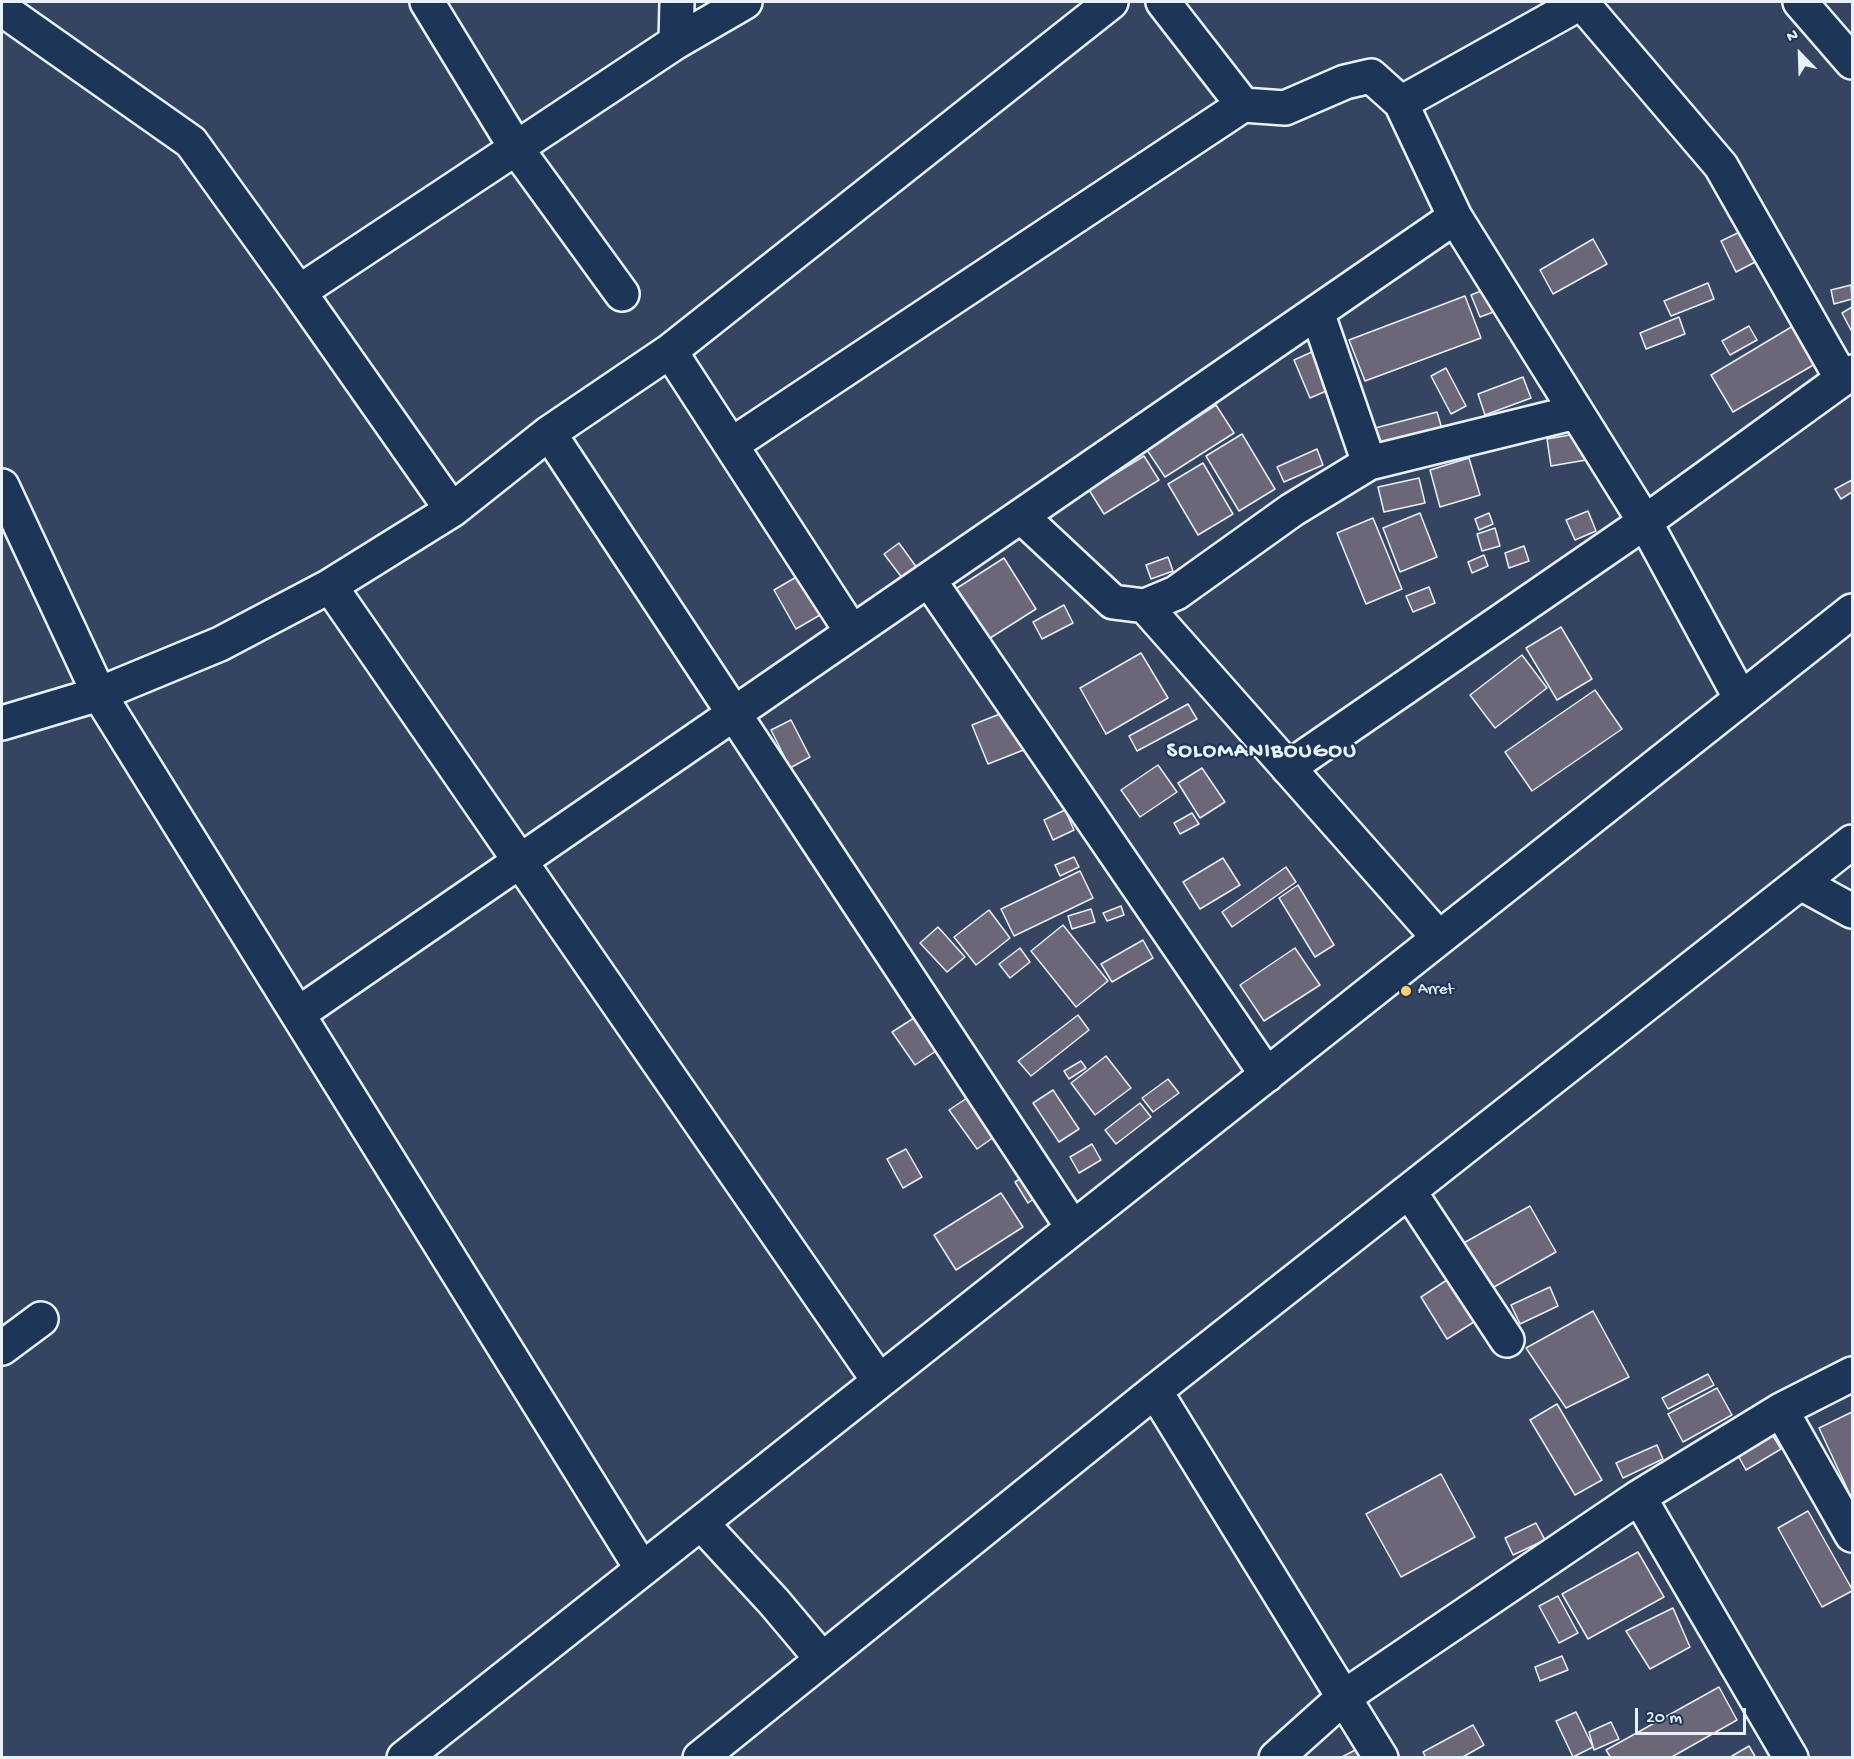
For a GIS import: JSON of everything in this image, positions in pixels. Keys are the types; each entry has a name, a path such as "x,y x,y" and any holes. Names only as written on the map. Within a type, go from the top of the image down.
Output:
{"street":[{"path":"428,2 516,148 622,294"},
{"path":"676,42 677,2"},
{"path":"299,292 676,42 745,2"},
{"path":"2,723 99,694 220,644 330,586 452,510 549,433 670,351 1111,2"},
{"path":"1163,2 1243,105"},
{"path":"1288,768 1645,522 1847,376 1721,166 1581,2 1401,103"},
{"path":"1800,2 1852,62"},
{"path":"2,9 191,142 452,510"},
{"path":"731,445 1243,105 1285,108 1345,82 1371,76 1401,103 1455,217 1645,522 1742,699"},
{"path":"298,1014 1455,217"},
{"path":"1317,312 1369,463"},
{"path":"670,351 852,633"},
{"path":"1021,516 1113,602 1145,606 1176,593 1292,510 1369,463 1576,412"},
{"path":"549,433 1073,1228"},
{"path":"2,486 99,694 642,1569"},
{"path":"928,580 1267,1075"},
{"path":"330,586 879,1381"},
{"path":"1145,606 1439,938"},
{"path":"404,1758 1852,611"},
{"path":"700,1758 1155,1390 1852,842"},
{"path":"1801,883 1852,911"},
{"path":"1409,1191 1507,1340"},
{"path":"2,1348 41,1319"},
{"path":"1276,1758 1344,1697 1639,1497 1781,1410 1852,1374"},
{"path":"1155,1390 1381,1758"},
{"path":"1781,1410 1852,1535"},
{"path":"1639,1497 1791,1758"},
{"path":"701,1523 774,1602 822,1659"}],"building":[{"path":"1748,228 1763,258 1736,272 1721,241"},
{"path":"1593,239 1607,264 1553,294 1540,270"},
{"path":"1708,283 1714,299 1671,316 1664,301"},
{"path":"1851,285 1852,299 1834,304 1831,290"},
{"path":"1491,287 1499,310 1480,317 1471,295"},
{"path":"1465,296 1481,338 1365,381 1349,340"},
{"path":"1852,307 1852,332 1842,313"},
{"path":"1679,317 1685,334 1646,349 1640,333"},
{"path":"1749,326 1757,340 1730,355 1722,341"},
{"path":"1793,326 1815,364 1733,412 1711,375"},
{"path":"1314,351 1331,389 1310,398 1294,360"},
{"path":"1446,368 1466,406 1451,414 1431,376"},
{"path":"1523,377 1531,398 1485,415 1478,394"},
{"path":"1216,405 1234,433 1165,477 1147,450"},
{"path":"1437,412 1443,432 1380,448 1375,428"},
{"path":"1587,432 1592,459 1551,466 1547,439"},
{"path":"1242,434 1275,489 1239,511 1206,456"},
{"path":"1317,449 1323,465 1284,482 1277,467"},
{"path":"1144,456 1159,480 1104,514 1089,490"},
{"path":"1469,458 1480,495 1440,507 1430,470"},
{"path":"1203,463 1233,514 1198,535 1168,484"},
{"path":"1419,478 1425,503 1384,512 1378,487"},
{"path":"1852,480 1852,492 1841,499 1835,489"},
{"path":"1588,511 1596,531 1575,540 1566,520"},
{"path":"1420,513 1437,557 1400,572 1383,528"},
{"path":"1489,513 1493,524 1479,530 1475,519"},
{"path":"1373,518 1402,589 1366,604 1337,533"},
{"path":"1495,528 1500,546 1482,551 1477,534"},
{"path":"899,543 920,572 906,583 884,554"},
{"path":"1524,546 1529,561 1509,568 1505,553"},
{"path":"1484,555 1488,566 1472,573 1468,562"},
{"path":"1168,557 1173,571 1151,579 1146,565"},
{"path":"1004,558 1036,609 987,640 954,590"},
{"path":"798,576 820,615 796,629 774,590"},
{"path":"1429,587 1435,603 1413,612 1406,596"},
{"path":"1064,605 1073,623 1042,639 1033,622"},
{"path":"1561,627 1592,679 1557,700 1526,648"},
{"path":"1141,653 1168,698 1106,734 1080,688"},
{"path":"1522,655 1547,688 1495,728 1470,695"},
{"path":"1595,690 1622,729 1532,791 1505,752"},
{"path":"1188,704 1197,719 1137,751 1129,736"},
{"path":"1010,710 1026,749 988,764 972,725"},
{"path":"791,720 810,757 790,768 771,730"},
{"path":"1158,765 1177,792 1140,817 1121,790"},
{"path":"1202,768 1225,802 1200,818 1178,783"},
{"path":"1065,810 1074,830 1053,840 1044,820"},
{"path":"1192,813 1199,824 1180,834 1174,823"},
{"path":"1074,857 1079,867 1060,876 1055,865"},
{"path":"1223,858 1240,885 1200,909 1183,882"},
{"path":"1286,867 1296,882 1232,927 1222,912"},
{"path":"1080,871 1093,898 1014,936 1001,909"},
{"path":"1298,885 1334,945 1315,957 1279,898"},
{"path":"1121,906 1124,915 1107,921 1103,913"},
{"path":"1091,909 1095,922 1072,929 1068,916"},
{"path":"989,910 1010,938 976,965 954,937"},
{"path":"1063,925 1108,981 1076,1007 1031,951"},
{"path":"938,927 965,957 947,972 920,943"},
{"path":"1143,940 1153,958 1112,982 1101,964"},
{"path":"1020,948 1030,962 1010,978 999,964"},
{"path":"1295,948 1320,985 1264,1021 1240,985"},
{"path":"1078,1015 1089,1030 1031,1076 1018,1061"},
{"path":"914,1018 936,1051 915,1065 892,1032"},
{"path":"1106,1056 1131,1088 1095,1115 1071,1083"},
{"path":"1081,1061 1086,1068 1069,1079 1064,1071"},
{"path":"1168,1079 1179,1093 1153,1112 1142,1098"},
{"path":"1053,1090 1079,1129 1059,1142 1033,1103"},
{"path":"967,1098 994,1137 977,1149 949,1110"},
{"path":"1140,1103 1151,1117 1116,1144 1105,1130"},
{"path":"1092,1144 1101,1160 1079,1173 1070,1157"},
{"path":"906,1149 922,1177 903,1188 887,1159"},
{"path":"1026,1175 1039,1195 1028,1203 1015,1182"},
{"path":"1001,1193 1023,1227 956,1270 934,1235"},
{"path":"1530,1206 1556,1252 1487,1291 1460,1245"},
{"path":"1450,1278 1477,1320 1447,1339 1421,1297"},
{"path":"1550,1287 1558,1306 1520,1324 1511,1305"},
{"path":"1593,1311 1629,1377 1566,1408 1526,1348"},
{"path":"1708,1374 1714,1385 1668,1409 1662,1398"},
{"path":"1717,1388 1732,1415 1683,1442 1668,1414"},
{"path":"1557,1404 1602,1480 1575,1495 1530,1420"},
{"path":"1852,1412 1852,1499 1819,1428"},
{"path":"1770,1431 1781,1449 1746,1470 1736,1452"},
{"path":"1657,1445 1663,1459 1623,1478 1616,1463"},
{"path":"1441,1474 1475,1537 1401,1577 1366,1514"},
{"path":"1808,1511 1852,1589 1822,1607 1778,1528"},
{"path":"1536,1523 1545,1540 1513,1555 1505,1538"},
{"path":"1638,1552 1664,1597 1588,1639 1562,1594"},
{"path":"1558,1596 1578,1633 1559,1643 1539,1606"},
{"path":"1673,1608 1690,1647 1650,1669 1626,1631"},
{"path":"1562,1656 1568,1670 1540,1681 1535,1667"},
{"path":"1719,1687 1737,1720 1670,1758 1611,1758 1606,1750"},
{"path":"1576,1712 1593,1747 1573,1757 1556,1721"},
{"path":"1611,1722 1619,1739 1594,1750 1589,1732"},
{"path":"1473,1725 1484,1745 1461,1758 1426,1758 1423,1752"},
{"path":"1749,1746 1756,1758 1733,1758 1732,1756"},
{"path":"1357,1749 1361,1758 1340,1758"}],"place":[{"name":"Arret","path":"1406,991"}],"district":[{"name":"SOLOMANIBOUGOU","path":"1262,753"}]}
